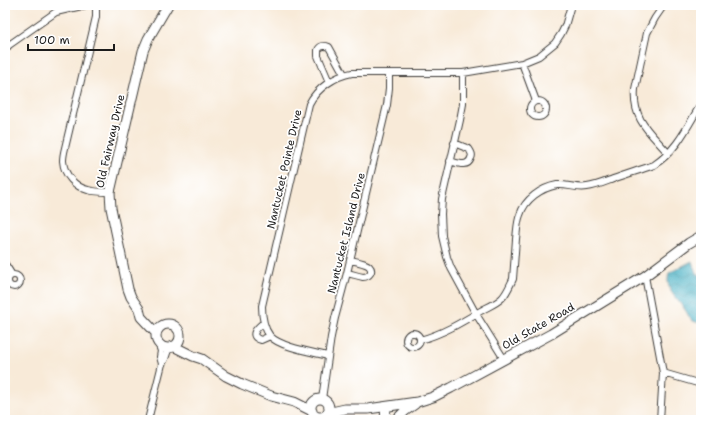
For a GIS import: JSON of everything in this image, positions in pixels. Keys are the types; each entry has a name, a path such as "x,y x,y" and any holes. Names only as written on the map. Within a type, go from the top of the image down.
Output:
{"street":[{"path":"5,50 9,45 56,12 86,5"},
{"path":"96,5 96,16 63,160 67,173 78,186 90,191 110,192"},
{"name":"Old Fairway Drive","path":"156,332 141,317 139,309 131,297 128,289 111,208 110,192 144,46 168,5"},
{"name":"Nantucket Pointe Drive","path":"270,336 263,323 262,306 309,104 315,94 336,77 344,74 463,73 522,63 539,56 555,43 565,26 571,5"},
{"path":"664,5 654,18 647,34 634,98 636,112 644,126 668,153"},
{"path":"329,82 318,56 318,50 321,47 326,46 330,49 344,74"},
{"path":"522,63 536,101"},
{"name":"Nantucket Island Drive","path":"321,401 335,318 387,105 389,73"},
{"path":"463,73 463,104 440,214 442,236 451,268 476,314 504,359"},
{"path":"420,340 429,338 449,329 502,298 510,286 512,279 520,215 524,206 537,193 558,185 586,188 654,165 662,160 680,140 701,104"},
{"path":"450,161 464,164 472,158 472,155 467,147 454,143"},
{"name":"Old State Road","path":"386,407 417,402 433,396 451,388 551,334 645,276 689,243 701,236"},
{"path":"347,273 365,277 371,272 367,265 350,260"},
{"path":"5,264 12,275"},
{"path":"645,276 664,373 660,420"},
{"name":"Old Fairway Drive","path":"139,309 145,312 151,319 164,324"},
{"path":"263,323 255,331 257,338 261,340 270,336 287,346 328,356"},
{"path":"148,420 162,364 180,335 176,328 169,324 164,324 156,332 161,352 160,357 162,364"},
{"path":"158,343 164,347 174,344 197,352 202,359 226,376 271,396 294,402 319,415 345,409 386,407 385,420"},
{"path":"664,373 701,384"},
{"path":"294,402 321,401 345,409"},
{"path":"319,415 329,408 321,401"},
{"path":"319,415 311,409 312,403 321,401"},
{"path":"396,420 417,402"}],"water":[{"path":"692,261 696,273 701,275 701,323 691,320 671,292 668,283 669,273"}]}
